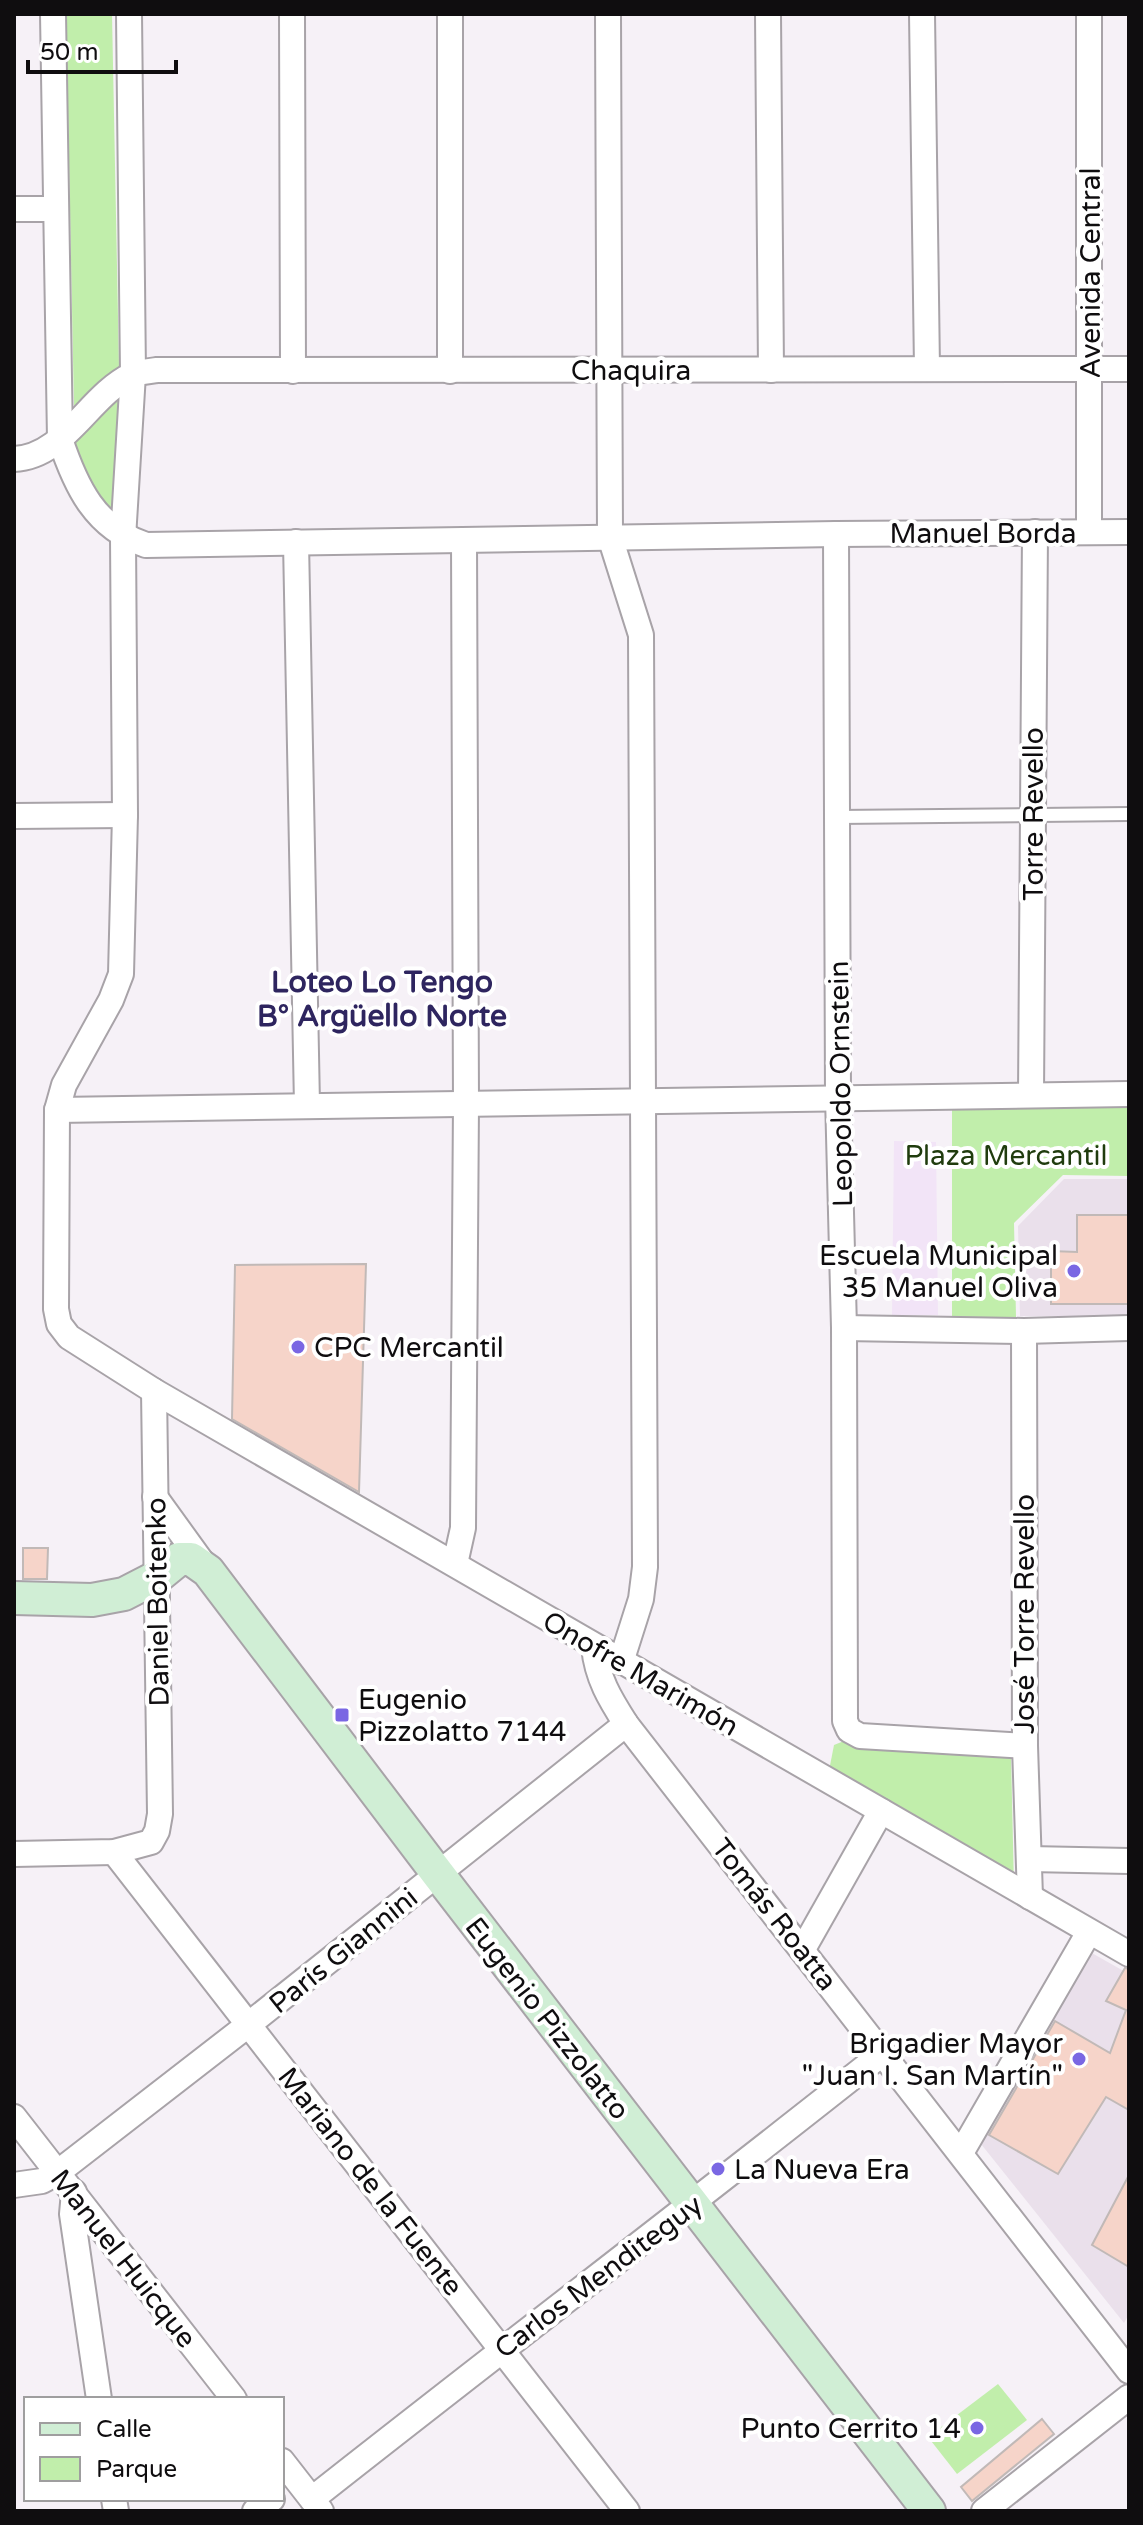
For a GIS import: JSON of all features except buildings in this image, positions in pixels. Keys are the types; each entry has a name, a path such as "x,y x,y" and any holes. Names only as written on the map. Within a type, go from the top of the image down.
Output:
{"main road":[{"path":"14,1598 92,1600 124,1594 157,1577 179,1559 191,1559 208,1571"},
{"name":"Eugenio Pizzolatto","path":"208,1571 929,2511"}],"street":[{"path":"53,14 60,439 71,472 88,502 123,538 146,545 610,537"},
{"path":"129,14 133,374 123,538 125,815 121,974 111,1000 64,1085 57,1110 1129,1094"},
{"path":"292,14 293,371"},
{"path":"450,14 450,371"},
{"path":"608,14 610,537 641,635 645,1567 641,1599 621,1662"},
{"path":"768,14 771,370"},
{"path":"922,14 927,368"},
{"name":"Avenida Central","path":"1089,14 1089,532"},
{"path":"14,209 54,209"},
{"name":"Chaquira","path":"133,374 157,370 1129,369"},
{"path":"14,459 34,456 60,439 109,391 133,374"},
{"name":"Torre Revello","path":"1031,1095 1035,532"},
{"name":"Manuel Borda","path":"610,537 1129,532"},
{"name":"Leopoldo Ornstein","path":"836,534 845,1721 849,1730 860,1736 1025,1746"},
{"path":"455,1564 463,1528 466,1103 464,540"},
{"path":"296,542 307,1105"},
{"path":"14,816 125,815"},
{"name":"Onofre Marimón","path":"57,1110 56,1309 59,1324 69,1337 154,1391 1129,1954"},
{"path":"844,1328 1024,1331 1129,1328"},
{"name":"José Torre Revello","path":"1024,1331 1025,1746 1030,1897"},
{"name":"Daniel Boitenko","path":"114,1852 151,1842 160,1814 154,1391"},
{"path":"155,1497 208,1571"},
{"name":"Tomás Roatta","path":"594,1647 596,1667 605,1691 626,1724 1126,2360"},
{"name":"París Giannini","path":"57,2173 626,1724"},
{"path":"803,1949 881,1811"},
{"path":"14,1854 114,1852"},
{"name":"Mariano de la Fuente","path":"114,1852 627,2511"},
{"path":"1029,1859 1129,1861"},
{"path":"961,2153 1089,1932"},
{"name":"Carlos Menditeguy","path":"303,2496 693,2205 883,2053"},
{"name":"Manuel Huicque","path":"14,2117 232,2397"},
{"path":"14,2185 42,2181 57,2173"},
{"path":"74,2192 72,2214 99,2397"},
{"path":"984,2511 1129,2397"},
{"path":"284,2464 303,2496"}],"lane":[{"path":"838,817 1129,814"}],"shaded area":[{"path":"894,1141 936,1142 938,1315 892,1315"},
{"name":"Escuela Municipal 35 Manuel Oliva","path":"1064,1179 1129,1179 1129,1316 1020,1316 1018,1226"},
{"name":"Brigadier Mayor \"Juan I. San Martín\"","path":"1090,1952 1129,1974 1129,2314 1124,2323 981,2144"}],"green space":[{"path":"66,14 112,14 119,367 74,406"},
{"path":"124,388 112,521 65,440"},
{"name":"Plaza Mercantil","path":"952,1100 1129,1100 1129,1176 1063,1175 1014,1223 1016,1317 952,1318"},
{"path":"844,1741 1011,1755 1014,1887 827,1781 834,1745"},
{"name":"Punto Cerrito 14","path":"998,2384 1027,2420 957,2474 928,2437"}],"place":[{"name":"Escuela Municipal 35 Manuel Oliva","path":"1074,1271"},
{"name":"CPC Mercantil","path":"298,1347"},
{"name":"Eugenio Pizzolatto 7144","path":"342,1715"},
{"name":"Brigadier Mayor \"Juan I. San Martín\"","path":"1079,2059"},
{"name":"La Nueva Era","path":"718,2169"},
{"name":"Punto Cerrito 14","path":"977,2428"}],"district":[{"name":"Loteo Lo Tengo B° Argüello Norte","path":"382,999"}]}
